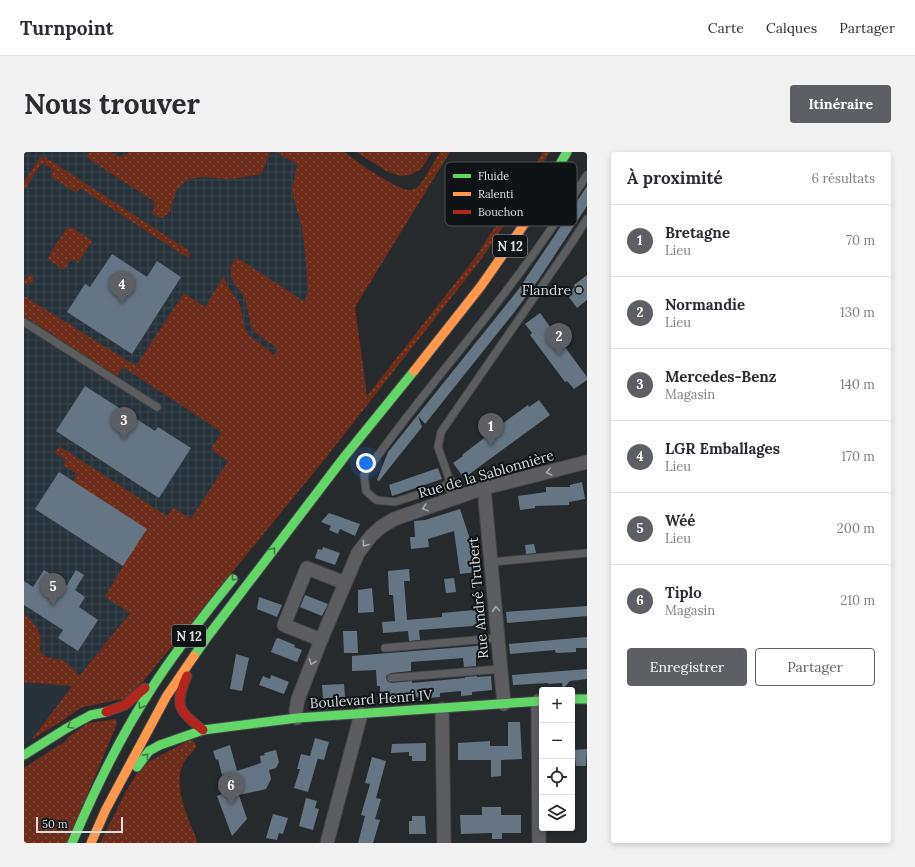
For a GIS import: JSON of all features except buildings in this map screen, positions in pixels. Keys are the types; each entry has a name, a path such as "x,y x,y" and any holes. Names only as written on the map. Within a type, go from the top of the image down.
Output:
{"main road":[{"name":"N 12","path":"561,162 567,152"},
{"name":"N 12","path":"91,843 106,809 166,697 208,636 345,456 481,286 522,226"},
{"name":"N 12","path":"287,517 345,456"},
{"name":"N 12","path":"72,843 84,814 113,754 160,674 202,617 242,570"},
{"name":"N 12","path":"106,809 119,797 131,774 149,751 160,745 202,730 187,717 179,706 180,693 190,672 204,651 244,598 250,580"},
{"name":"N 12","path":"24,755 91,715 106,712 125,705 160,674"},
{"path":"575,700 587,699"},
{"name":"Boulevard Henri IV","path":"202,730 297,718 539,701"}],"street":[{"name":"Rue de la Sablonnière","path":"297,718 296,710 298,699 358,553 371,536 381,527 394,518 484,488 587,462"},
{"path":"451,484 456,498"},
{"name":"Rue André Trubert","path":"484,488 504,704"},
{"path":"321,640 284,625 306,568 345,583"},
{"path":"442,709 444,843"},
{"path":"327,843 361,714"},
{"path":"539,843 540,723"}],"lane":[{"path":"577,191 587,175"},
{"path":"554,226 500,299 364,475 366,492 376,500 395,502 451,484 438,447 441,432 587,219"},
{"path":"24,322 157,408"},
{"path":"491,562 587,553"},
{"path":"385,648 498,638"},
{"path":"390,678 501,669"}],"shaded area":[{"path":"24,152 314,152 339,325 261,450 79,676 24,671"},
{"path":"89,152 111,152 122,157 129,152 270,152 261,174 230,179 202,177 183,183 175,195 168,214 162,218 152,214 155,202 87,158"},
{"path":"276,152 345,152 366,168 386,180 403,189 412,190 420,185 440,152 450,152 355,307 367,396 474,259 496,226 504,226 480,261 324,460 137,689 128,698 83,707 31,740 72,686 24,682 24,613 38,630 41,652 48,657 66,662 79,676 130,613 105,597 123,566 73,481 77,474 63,465 66,460 55,453 59,446 167,516 173,507 191,519 228,461 211,449 222,432 123,367 117,376 24,316 24,296 136,366 184,293 205,307 224,276 227,286 239,302 245,328 248,334 274,355 278,349 256,333 251,326 245,298 231,278 231,267 236,257 305,302 308,289 302,227 292,192 297,164"},
{"path":"356,152 432,152 421,169 410,175 400,176 388,172"},
{"path":"543,152 550,152 544,162 537,162"},
{"path":"40,157 45,157 188,250 190,256 188,258 80,188 76,193 50,176 53,170 42,163 24,190 24,182"},
{"path":"73,228 92,241 78,263 71,259 64,270 47,259 66,229"},
{"path":"31,273 33,281 30,284 25,284 24,279 26,280"},
{"path":"24,671 72,686 24,747"},
{"path":"116,719 117,724 67,843 24,843 24,768 67,740 67,738 88,723"},
{"path":"192,739 196,747 183,764 180,773 180,783 183,804 198,843 100,843 126,791 142,765"}],"traffic: fast":[{"path":"561,162 567,152"},
{"path":"194,656 345,456 414,371"},
{"path":"72,843 107,767 137,712 178,650 233,579"},
{"path":"575,699 587,699"},
{"path":"203,730 297,718 539,701"},
{"path":"24,755 91,715 106,712"},
{"path":"137,767 149,751 160,745 203,730"}],"traffic: slow":[{"path":"414,371 481,286 523,226"},
{"path":"91,843 106,809 166,697 194,656"}],"traffic: jam":[{"path":"187,676 180,694 181,707 188,717 203,730"},
{"path":"106,712 125,705 145,688"}],"place":[{"name":"Flandre","path":"579,290"},
{"name":"LGR Emballages","path":"122,304"},
{"name":"Normandie","path":"559,356"},
{"name":"Mercedes-Benz","path":"124,440"},
{"name":"Bretagne","path":"491,446"},
{"name":"Wéé","path":"53,606"},
{"name":"Tiplo","path":"231,805"}]}
